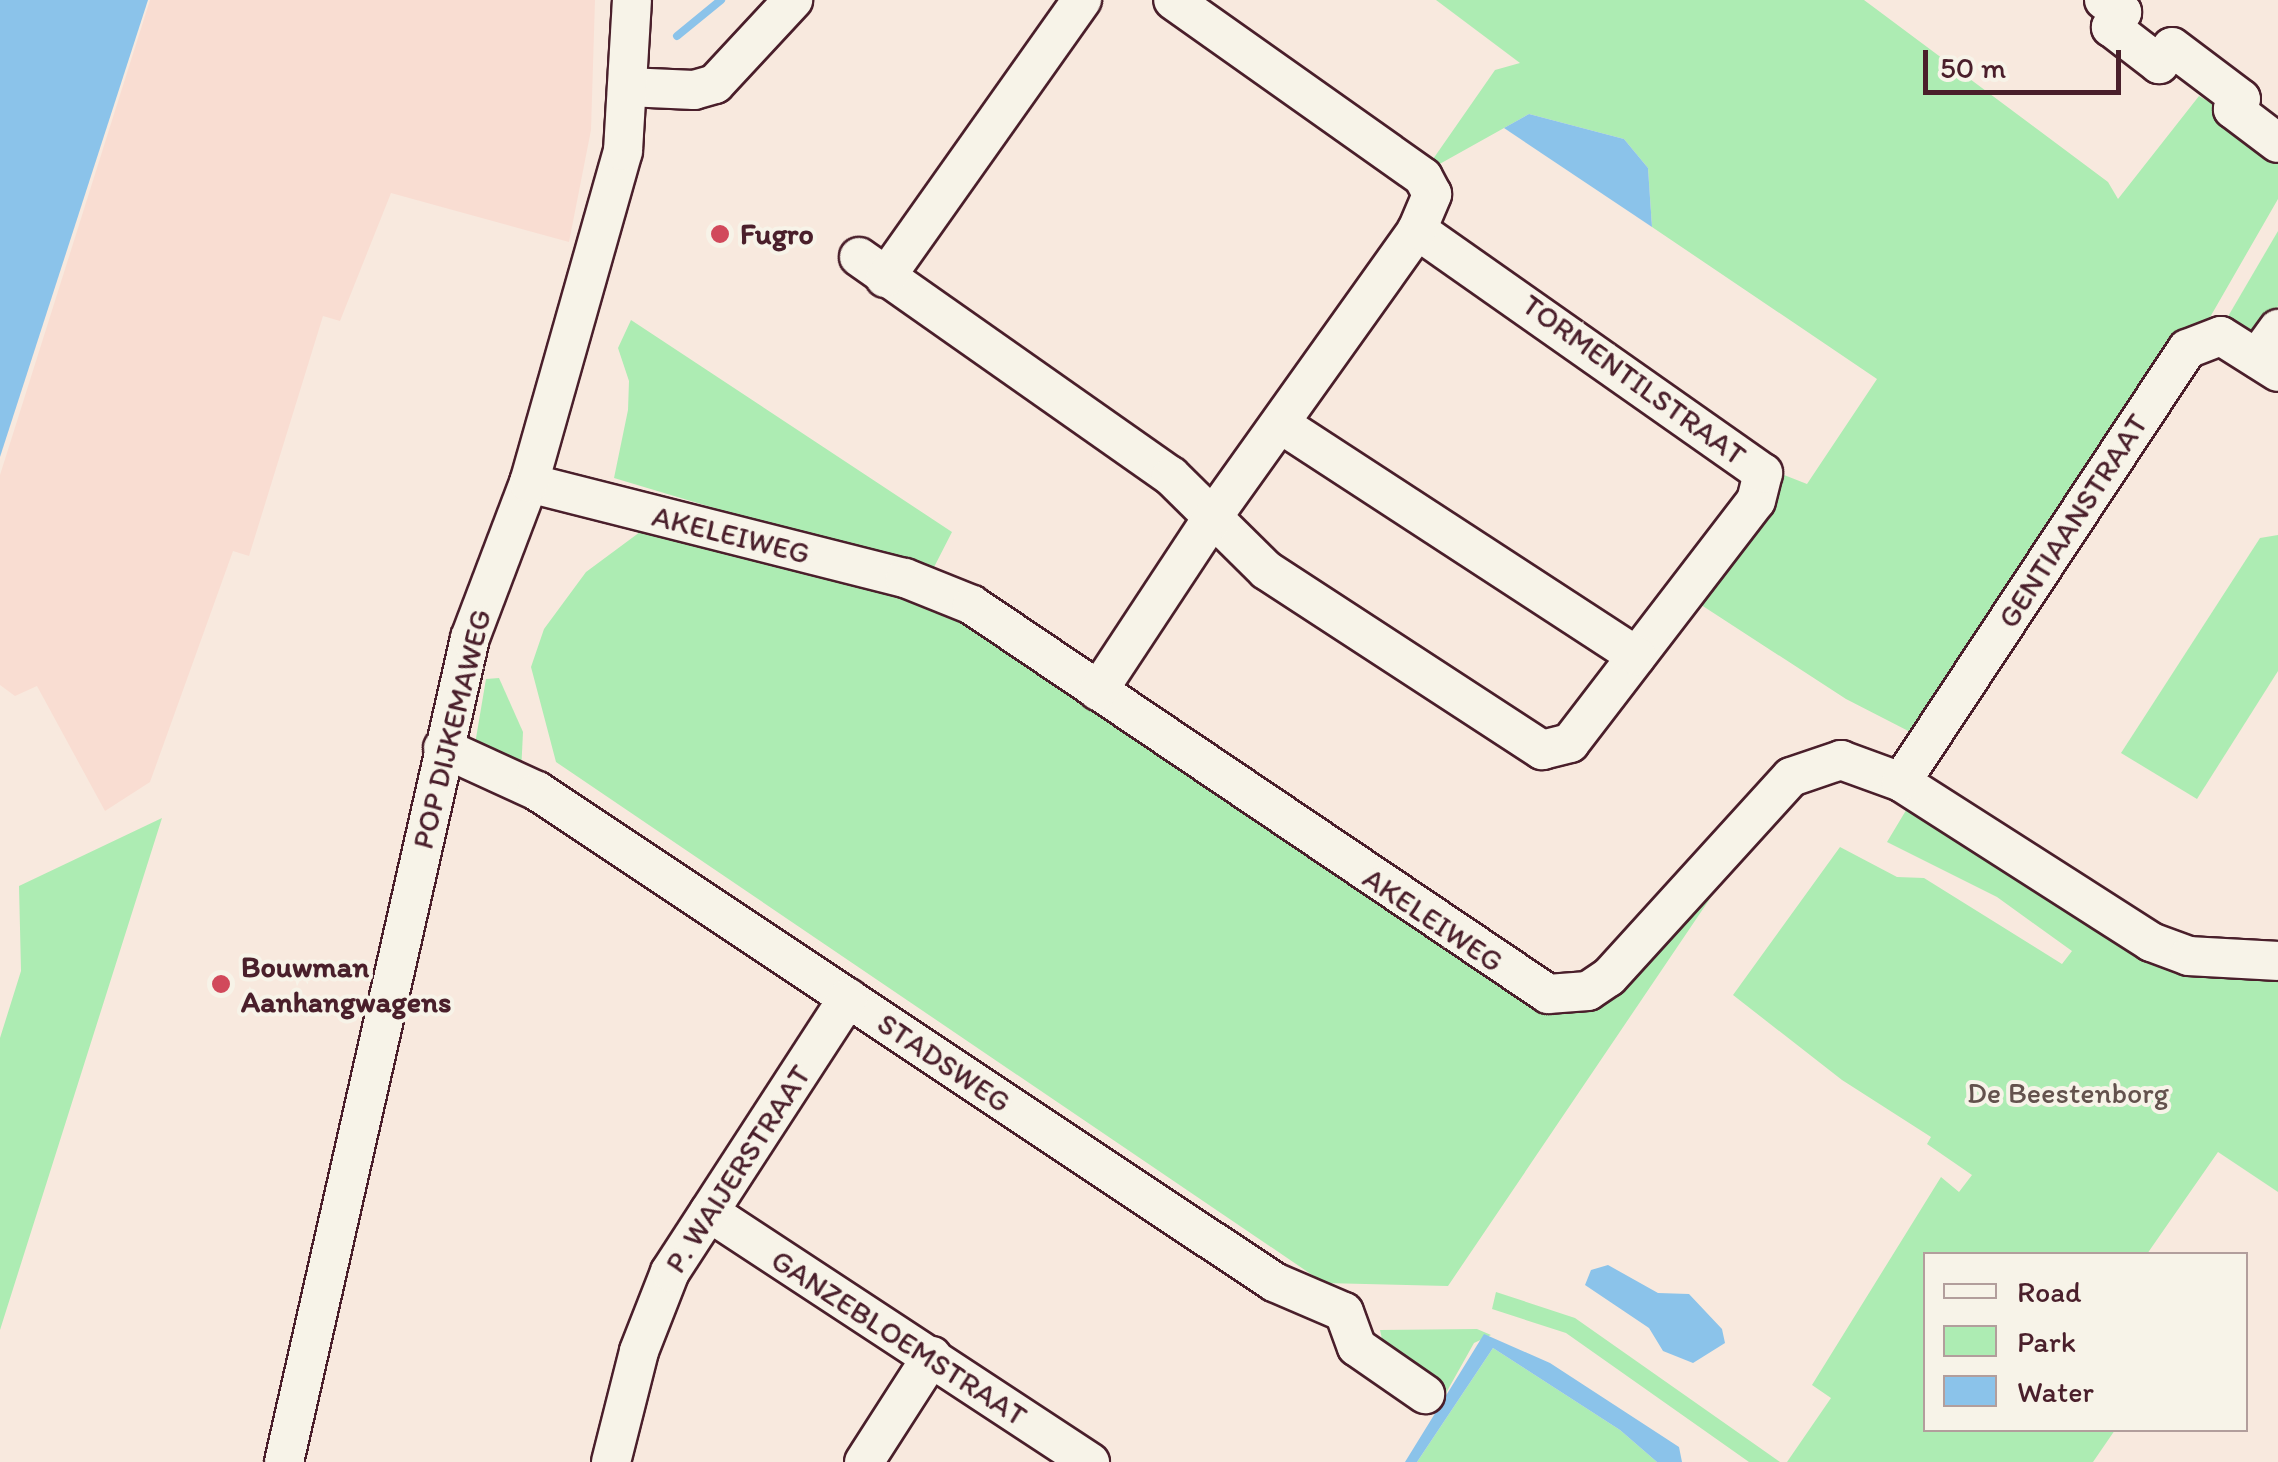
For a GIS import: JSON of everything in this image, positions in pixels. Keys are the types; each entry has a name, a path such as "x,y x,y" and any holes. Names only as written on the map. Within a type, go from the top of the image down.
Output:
{"street":[{"name":"POP DIJKEMAWEG","path":"284,1462 470,638 528,482 623,151 632,0"},
{"path":"628,87 694,90 715,84 793,0"},
{"name":"TORMENTILSTRAAT","path":"1082,0 872,268 1170,476 1214,514 1266,570 1542,750 1570,743 1756,500 1763,473 1417,230"},
{"path":"1098,691 1214,514 1282,425 1417,230 1432,194 1423,177 1173,0"},
{"path":"2104,0 2122,12 2111,27 2159,64 2172,48 2241,98 2233,108 2278,143"},
{"name":"GENTIAANSTRAAT","path":"1902,782 2188,349 2221,336 2271,353"},
{"path":"1282,425 1636,656"},
{"name":"AKELEIWEG","path":"528,482 939,590 1012,630 1548,994 1588,991 1609,977 1802,770 1856,761 1902,782 2151,942 2188,956 2278,961"},
{"name":"STADSWEG","path":"443,748 537,791 1289,1292 1344,1312 1357,1348 1425,1394"},
{"name":"P. WAIJERSTRAAT","path":"611,1462 654,1309 709,1212 848,998"},
{"name":"GANZEBLOEMSTRAAT","path":"709,1212 1090,1462"},
{"path":"864,1462 932,1356"}],"shaded area":[{"path":"150,0 595,0 591,130 569,242 391,193 340,321 323,316 249,556 233,551 150,782 105,811 37,686 15,696 0,685 0,475"}],"green space":[{"path":"1436,0 1864,0 2108,182 2118,199 2199,96 2278,141 2278,199 2209,319 2184,342 1922,738 1846,699 1692,599 1779,473 1807,484 1877,379 1652,227 1648,168 1624,139 1529,114 1436,166 1431,162 1495,70 1520,63"},
{"path":"2278,231 2278,306 2256,339 2223,325"},
{"path":"631,320 952,532 931,573 614,478 628,410 629,381 618,348"},
{"path":"640,532 922,596 1573,1002 1730,869 1448,1286 1324,1283 556,762 531,667 544,629 586,572"},
{"path":"2278,535 2278,671 2197,799 2121,753 2260,538"},
{"path":"499,678 523,732 521,773 473,756 486,679"},
{"name":"De Beestenborg","path":"1908,807 2108,925 2278,969 2278,1192 2218,1152 2148,1252 1923,1252 1923,1432 2114,1432 2093,1462 1787,1462 1831,1398 1812,1385 1941,1177 1959,1192 1972,1175 1927,1144 1931,1137 1842,1080 1733,995 1840,847 1897,877 1924,878 2062,964 2072,951 1997,897 1887,842"},
{"path":"162,818 0,1330 0,1038 21,971 19,886"},
{"path":"1496,1292 1575,1318 1780,1462 1749,1462 1566,1333 1492,1309"},
{"path":"1477,1329 1491,1335 1474,1343 1446,1393 1384,1348 1380,1330"},
{"path":"1493,1348 1620,1430 1657,1462 1417,1462"}],"water":[{"path":"0,0 148,0 0,457"},
{"path":"1529,114 1624,139 1648,168 1652,227 1504,128"},
{"path":"1608,1265 1658,1293 1689,1294 1722,1329 1725,1343 1693,1363 1663,1351 1649,1328 1585,1285 1591,1270"},
{"path":"1484,1334 1550,1363 1679,1447 1682,1462 1657,1462 1620,1430 1493,1348 1417,1462 1405,1462"}],"waterway":[{"path":"677,36 721,0"}],"place":[{"name":"Fugro","path":"720,234"},
{"name":"Bouwman Aanhangwagens","path":"221,984"}]}
